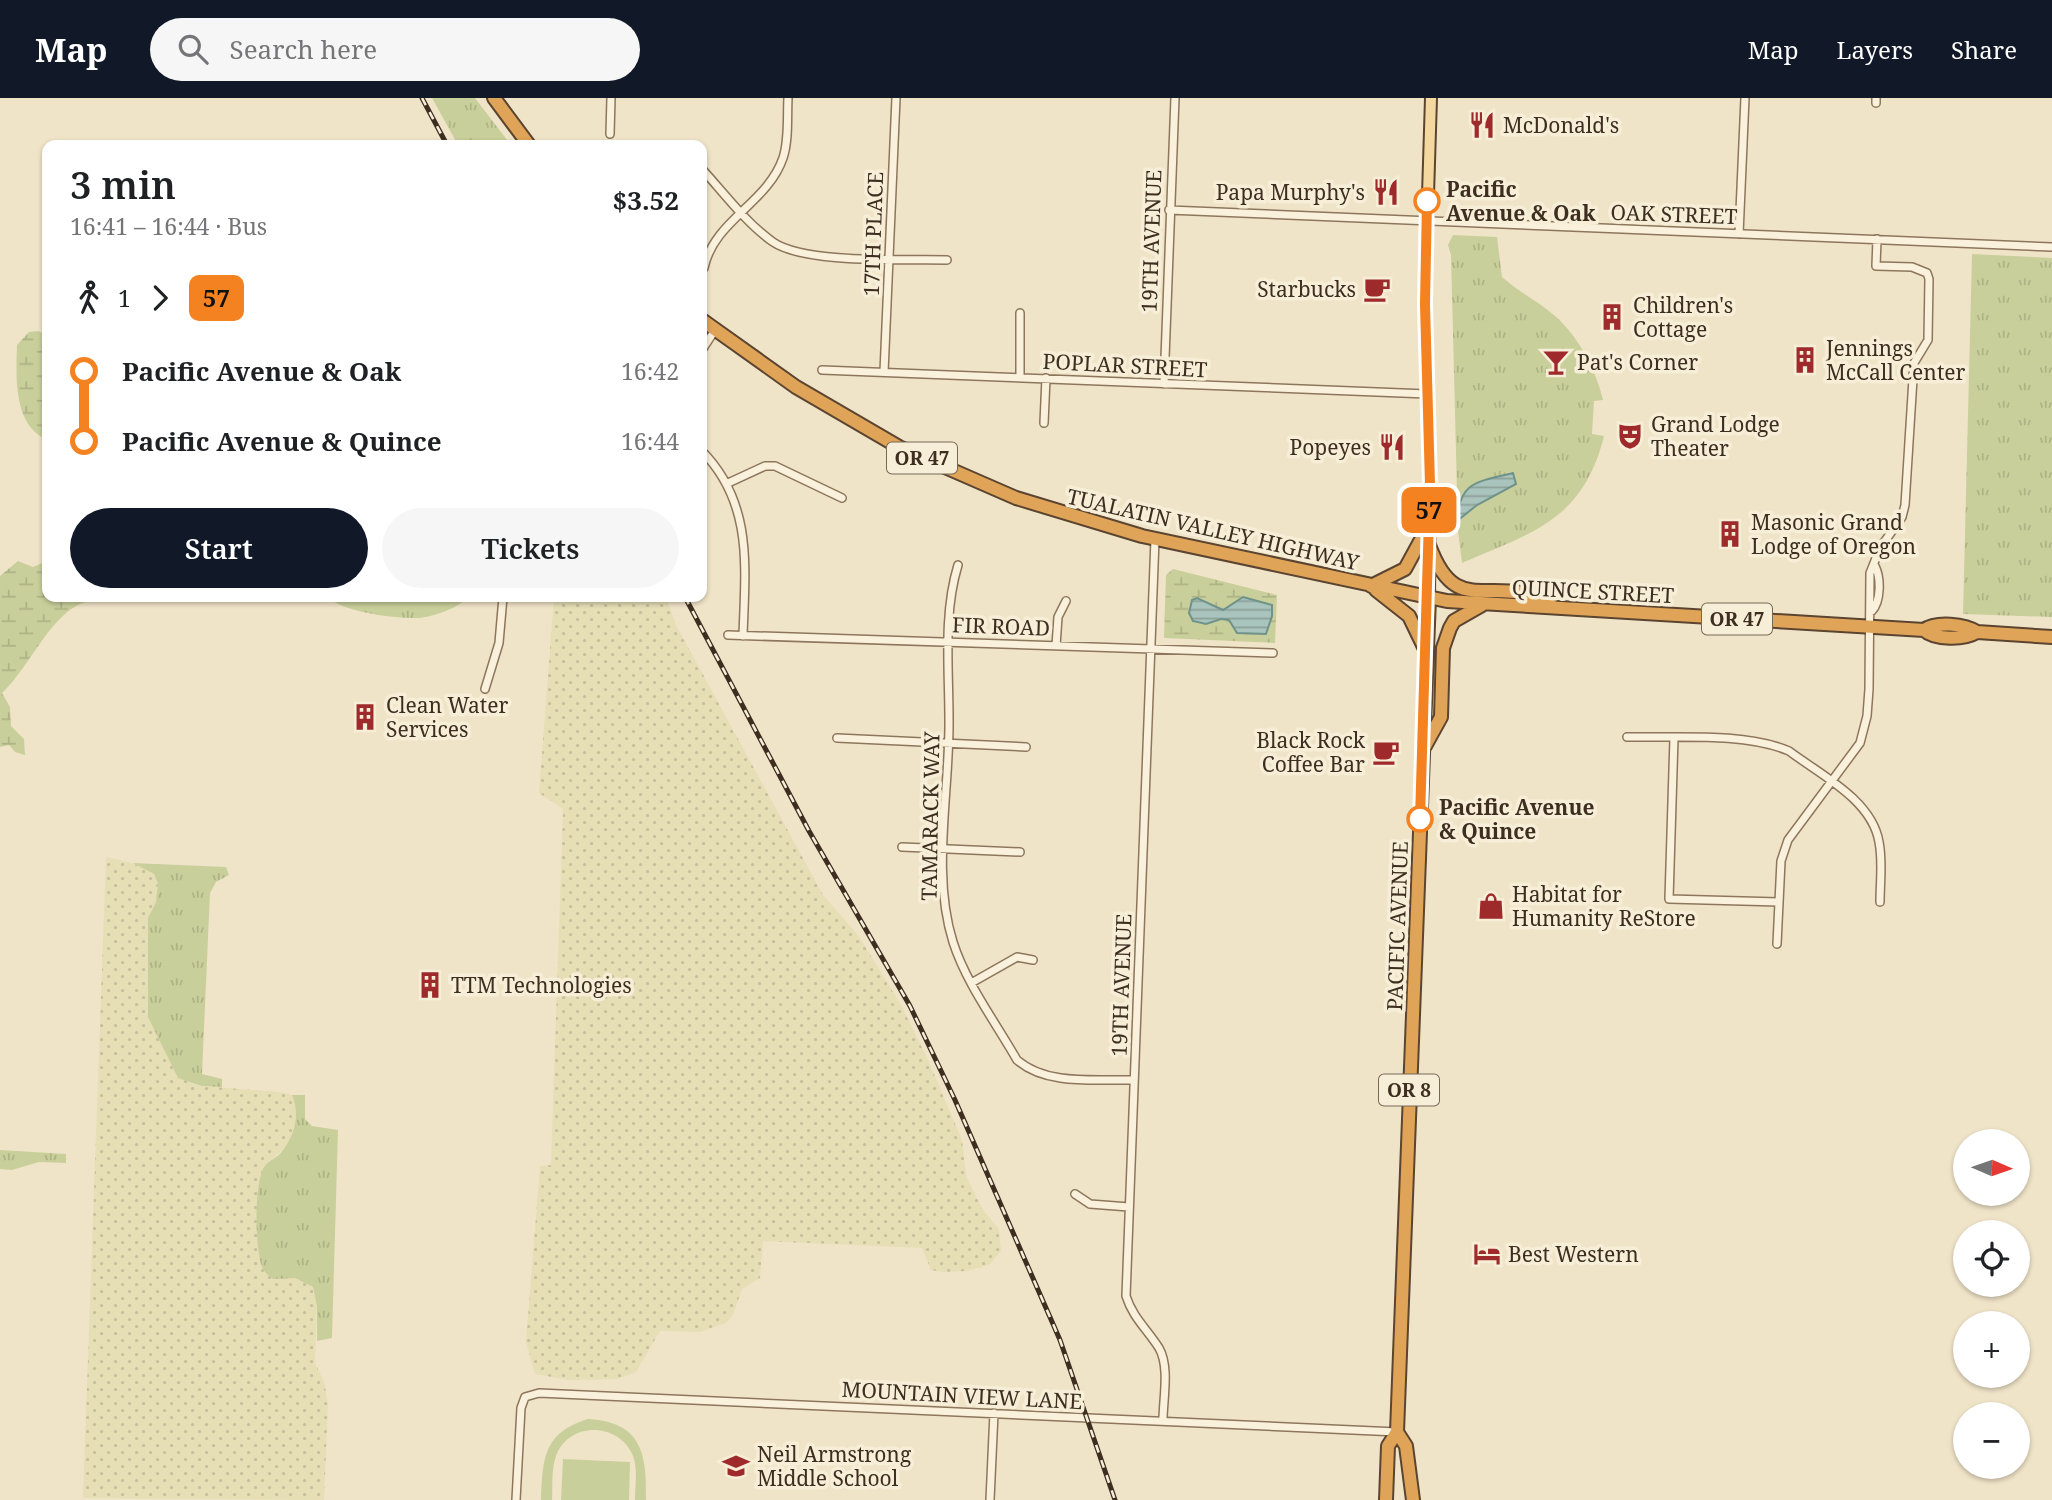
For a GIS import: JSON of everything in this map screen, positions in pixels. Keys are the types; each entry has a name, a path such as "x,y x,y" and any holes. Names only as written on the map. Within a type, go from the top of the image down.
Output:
{"highway":[{"path":"494,98 525,140"},
{"name":"TUALATIN VALLEY HIGHWAY","path":"707,324 810,396 922,459 1027,502 1156,539 1429,598"},
{"path":"1426,651 1409,617 1370,586 1405,569 1429,525"},
{"path":"1429,545 1441,569 1460,588 1534,595 1555,608"},
{"name":"QUINCE STREET","path":"1429,598 1485,604 1871,626 1924,630 1930,635 1940,636 1969,637 1977,632 2052,637"},
{"name":"PACIFIC AVENUE","path":"1386,1500 1388,1446 1397,1432 1429,598"},
{"path":"1423,749 1441,717 1443,648 1450,628 1454,621 1485,604"},
{"name":"OR 8","path":"1397,1432 1406,1446 1413,1500"}],"main road":[{"name":"PACIFIC AVENUE","path":"1429,598 1426,221 1431,98"}],"street":[{"path":"610,134 611,98"},
{"path":"707,260 715,238 766,189 783,157 788,98"},
{"name":"17TH PLACE","path":"884,372 896,98"},
{"name":"19TH AVENUE","path":"1164,384 1175,98"},
{"path":"1739,233 1745,98"},
{"path":"707,175 741,212 775,243 790,250 947,260"},
{"name":"OAK STREET","path":"1169,210 2052,247"},
{"path":"1777,944 1781,861 1788,839 1860,743 1867,716 1872,611 1868,605 1870,573 1880,548 1904,512 1914,363 1927,341 1929,279 1927,273 1920,269 1876,266 1877,239"},
{"path":"1020,313 1020,377"},
{"path":"707,342 715,330"},
{"name":"POPLAR STREET","path":"822,370 1427,394"},
{"path":"1044,423 1046,378"},
{"path":"707,458 726,484 744,531 747,558 743,636"},
{"path":"726,484 758,469 775,466 842,498"},
{"name":"19TH AVENUE","path":"1156,539 1126,1296 1132,1316 1160,1350 1165,1368 1163,1420"},
{"name":"TAMARACK WAY","path":"958,565 953,583 948,642 944,849 946,913 954,945 1017,1060 1031,1073 1046,1077 1135,1080"},
{"path":"1056,646 1058,617 1066,601"},
{"path":"485,688 499,643 503,602"},
{"name":"FIR ROAD","path":"728,635 1273,653"},
{"path":"1627,737 1776,745 1789,751 1860,805 1872,820 1881,859 1880,902"},
{"path":"837,738 1026,747"},
{"path":"1674,738 1670,899 1779,902"},
{"path":"902,847 1020,852"},
{"path":"973,982 1017,957 1033,960"},
{"path":"1075,1194 1090,1204 1129,1207"},
{"name":"MOUNTAIN VIEW LANE","path":"516,1500 521,1409 525,1397 539,1393 1397,1432"},
{"path":"990,1500 994,1413"}],"shaded area":[{"path":"554,602 668,602 676,625 823,895 858,935 901,1005 928,1060 962,1140 966,1176 983,1210 999,1229 1001,1251 989,1265 967,1271 944,1272 931,1270 922,1248 763,1241 760,1278 742,1289 733,1315 726,1323 700,1332 660,1331 636,1372 618,1379 568,1380 535,1374 526,1342 540,1166 551,1165 563,809 539,793"},
{"path":"106,857 133,863 154,874 158,884 156,902 148,918 202,1086 279,1092 292,1095 297,1105 295,1124 288,1145 263,1167 295,1278 313,1287 317,1306 315,1363 324,1382 328,1404 324,1500 83,1498"}],"green space":[{"path":"432,98 475,98 507,140 455,140"},
{"path":"1453,235 1497,237 1502,277 1549,311 1572,334 1591,366 1603,400 1594,401 1592,434 1604,436 1595,464 1583,487 1569,505 1533,531 1462,563 1458,531 1451,255 1448,245"},
{"path":"1972,254 2052,258 2052,617 1963,614"},
{"path":"29,332 42,333 42,436 27,423 17,384 17,345"},
{"path":"18,561 33,567 42,563 42,602 89,602 78,605 57,622 2,693 10,707 11,726 24,739 25,755 15,752 9,745 0,747 0,576"},
{"path":"1173,569 1277,595 1275,643 1164,638 1166,575"},
{"path":"335,602 462,602 438,614 409,618 384,616"},
{"path":"133,863 226,867 229,875 216,882 210,893 202,1074 222,1079 222,1087 202,1086 178,1078 148,1017 148,918 156,902 158,884 154,874"},
{"path":"292,1095 305,1095 305,1119 312,1126 338,1130 332,1338 317,1341 317,1306 313,1287 295,1278 273,1279 262,1267 258,1246 256,1218 260,1178 264,1167 279,1155 289,1142 296,1118"},
{"path":"0,1150 66,1154 66,1163 39,1162 12,1170 0,1169"},
{"path":"588,1419 620,1426 638,1443 645,1468 646,1500 635,1500 635,1467 633,1456 626,1445 617,1437 594,1430 572,1436 562,1445 554,1461 552,1500 541,1500 548,1449 562,1432"},
{"path":"563,1459 630,1462 629,1500 561,1500"}],"water":[{"path":"1513,473 1516,484 1477,505 1457,521 1462,497 1467,490 1481,481"},
{"path":"1243,597 1272,605 1272,616 1266,634 1237,633 1229,620 1221,619 1206,624 1193,621 1189,613 1192,600 1197,598 1223,610"}],"railway":[{"path":"422,98 444,140"},
{"path":"688,602 809,831 910,1006 955,1100 1060,1340 1115,1500"}],"bus line":[{"name":"57","path":"1420,819 1429,598 1430,485 1425,304 1427,201"}],"place":[{"name":"McDonald's","path":"1482,125"},
{"name":"Papa Murphy's","path":"1386,192"},
{"name":"Pacific Avenue & Oak","path":"1427,201"},
{"name":"Starbucks","path":"1377,289"},
{"name":"Children's Cottage","path":"1612,317"},
{"name":"Jennings McCall Center","path":"1805,360"},
{"name":"Pat's Corner","path":"1556,362"},
{"name":"Grand Lodge Theater","path":"1630,436"},
{"name":"Popeyes","path":"1392,447"},
{"name":"Masonic Grand Lodge of Oregon","path":"1730,534"},
{"name":"Clean Water Services","path":"365,717"},
{"name":"Black Rock Coffee Bar","path":"1386,752"},
{"name":"Pacific Avenue & Quince","path":"1420,819"},
{"name":"Habitat for Humanity ReStore","path":"1491,906"},
{"name":"TTM Technologies","path":"430,985"},
{"name":"Best Western","path":"1487,1254"},
{"name":"Neil Armstrong Middle School","path":"736,1466"}]}
